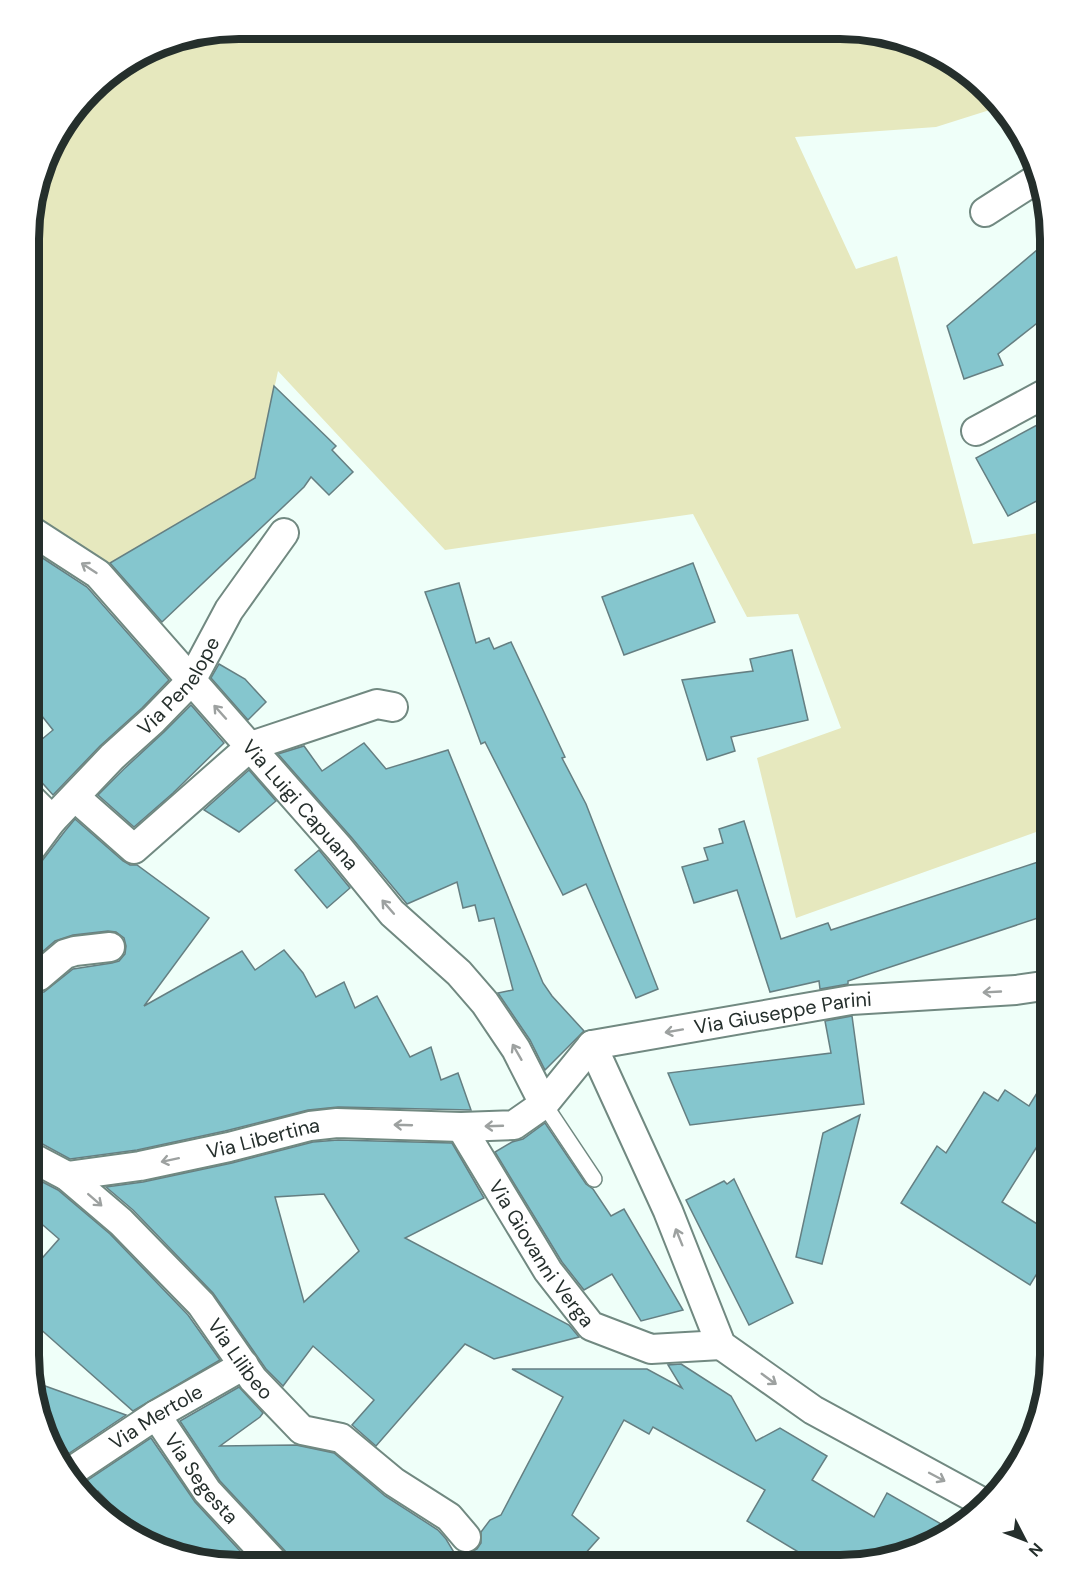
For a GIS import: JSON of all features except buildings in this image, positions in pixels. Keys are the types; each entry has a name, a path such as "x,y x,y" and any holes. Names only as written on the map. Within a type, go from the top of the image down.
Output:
{"street":[{"path":"985,212 1031,182"},
{"path":"976,431 1040,396"},
{"name":"Via Penelope","path":"39,837 52,820 112,758 191,681 229,610 284,533"},
{"name":"Via Luigi Capuana","path":"39,536 98,574 251,746 392,913 459,973 485,1003 516,1049 544,1104"},
{"path":"75,797 134,849 251,746 377,705 393,707"},
{"path":"39,807 52,820"},
{"path":"39,976 65,954 110,947"},
{"name":"Via Giuseppe Parini","path":"592,1045 851,1000 1016,990 1040,986"},
{"path":"461,1127 514,1125 544,1104 592,1045 668,1211 722,1345 813,1410 977,1500"},
{"name":"Via Libertina","path":"67,1176 151,1164 310,1126 337,1123 461,1127"},
{"name":"Via Giovanni Verga","path":"461,1127 548,1271 591,1326 651,1349 722,1345"},
{"name":"Via Lilibeo","path":"39,1161 67,1176 121,1222 201,1304 253,1379 302,1430 341,1438 394,1482 449,1517 466,1537"},
{"name":"Via Mertole","path":"75,1469 156,1416 244,1365"},
{"name":"Via Segesta","path":"156,1416 207,1491 267,1555"}],"lane":[{"path":"544,1104 594,1179"}],"green space":[{"path":"239,39 840,39 892,46 928,60 951,73 972,89 992,109 936,127 795,137 856,269 897,256 973,544 1040,533 1040,831 796,918 757,758 841,728 798,614 747,617 693,514 445,550 278,371 255,478 103,567 39,525 39,239 46,187 54,163 66,139 80,117 107,89 139,66 163,54 200,43"}]}
